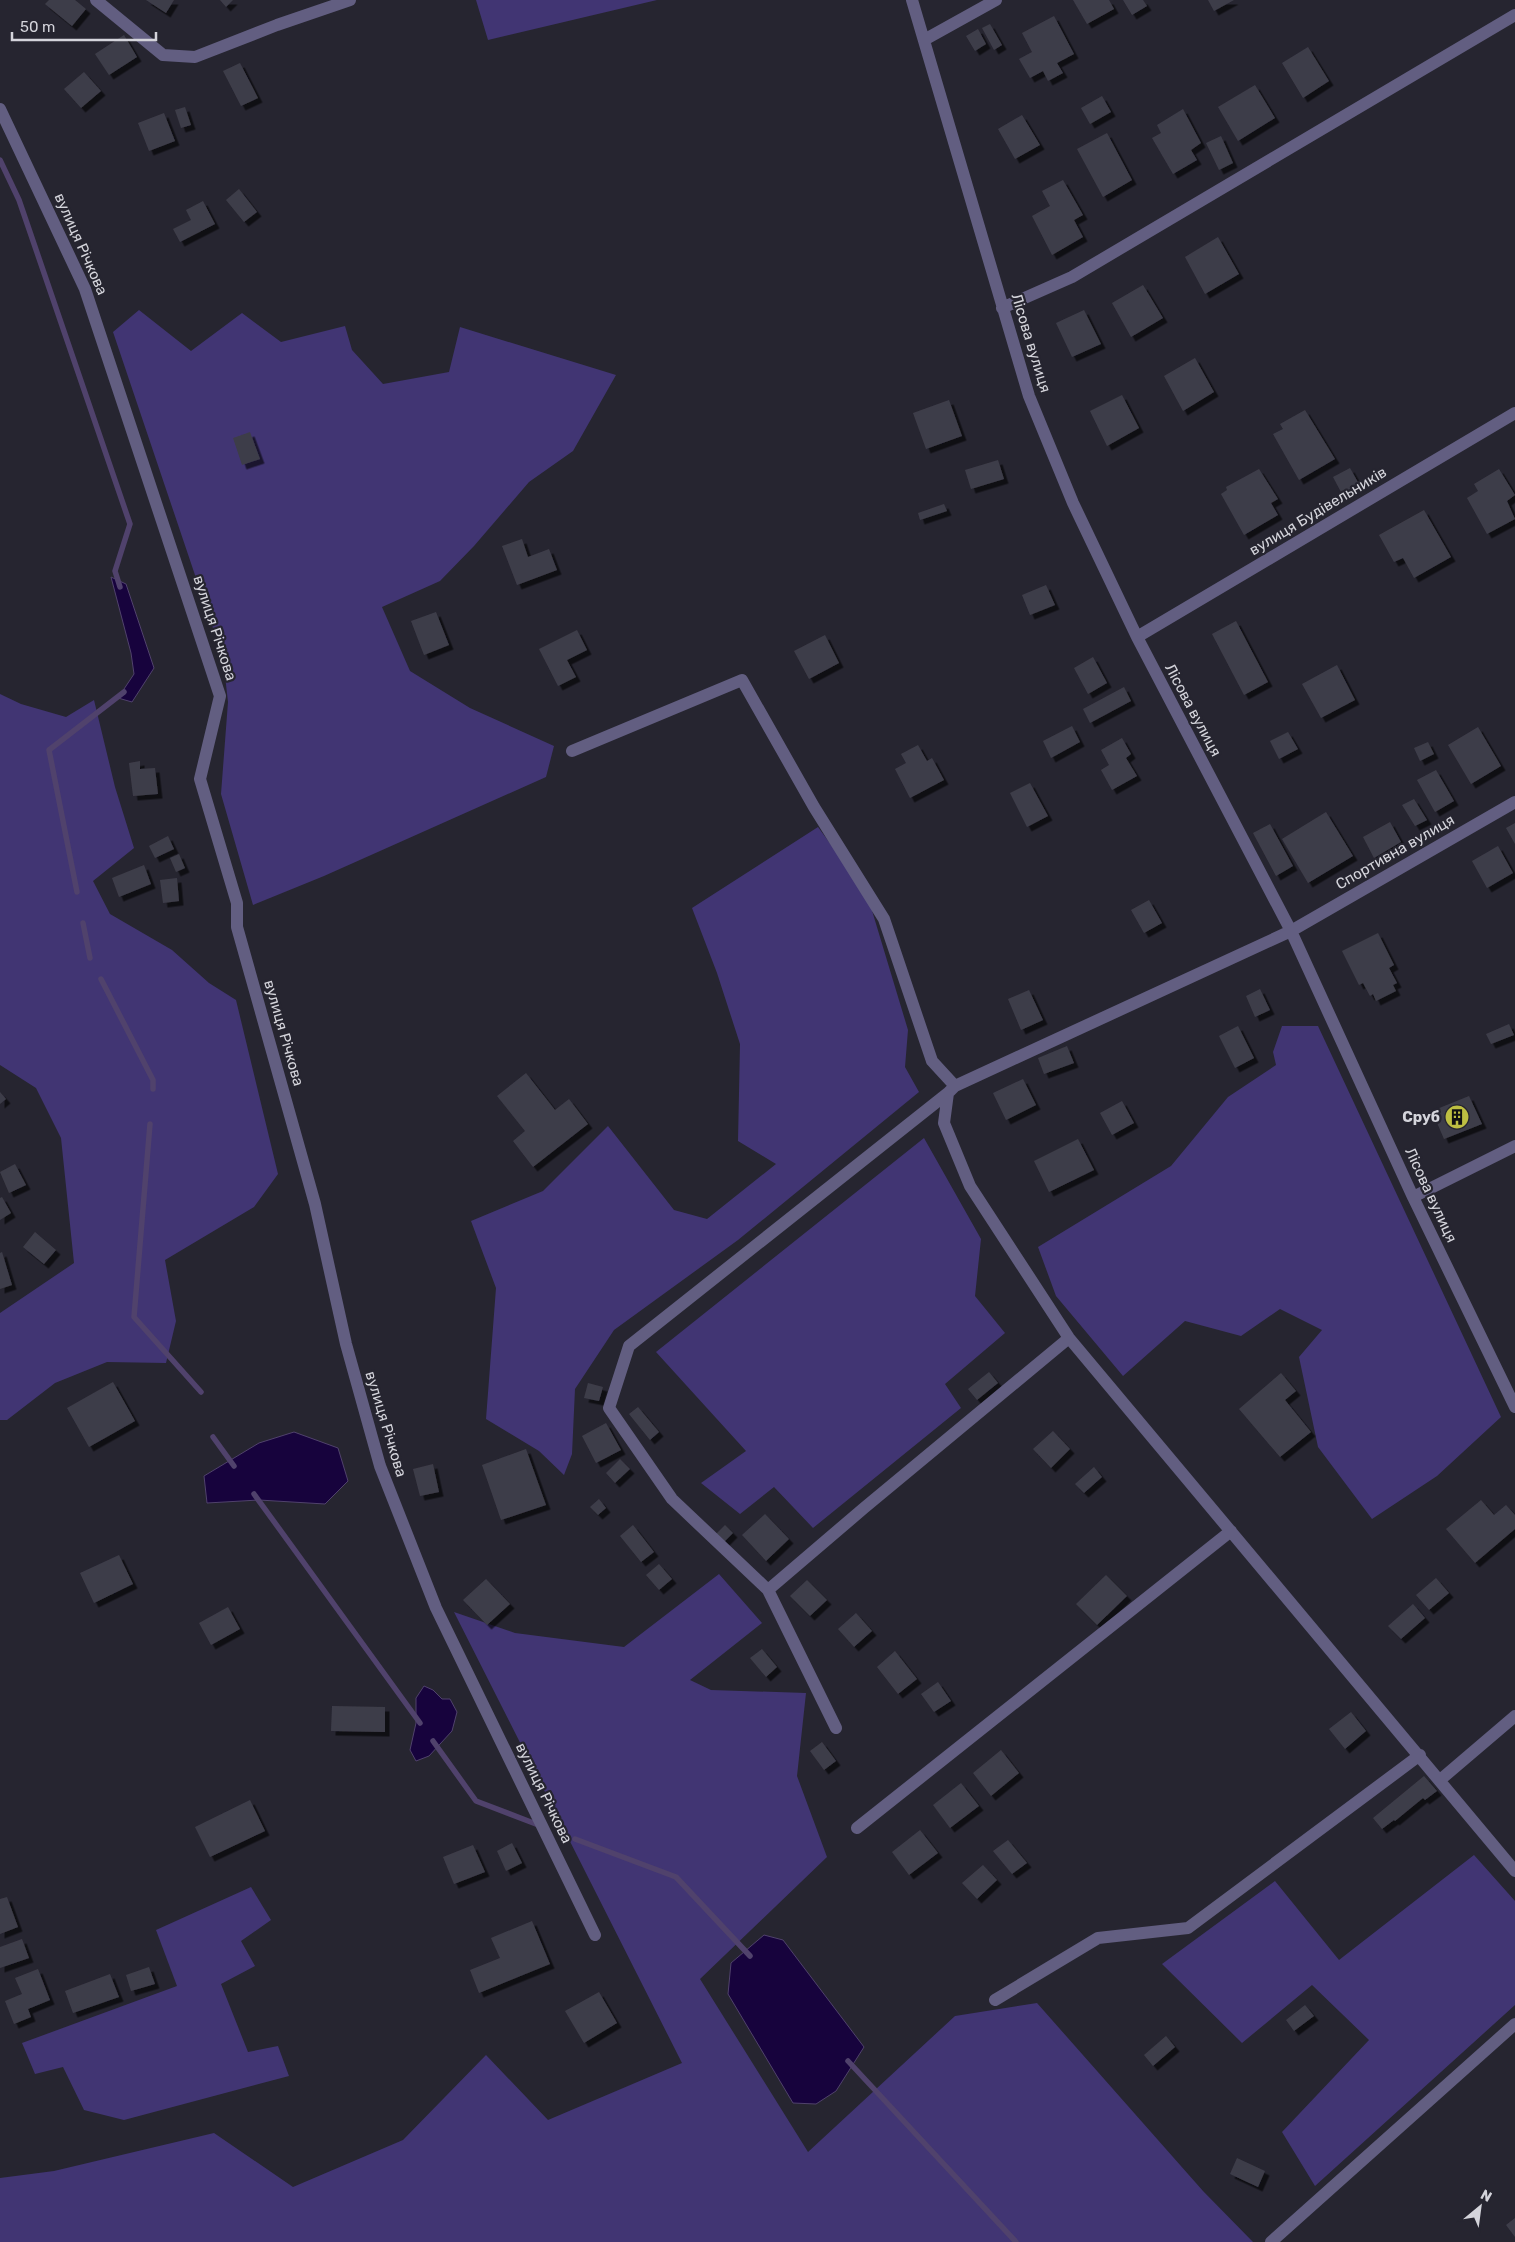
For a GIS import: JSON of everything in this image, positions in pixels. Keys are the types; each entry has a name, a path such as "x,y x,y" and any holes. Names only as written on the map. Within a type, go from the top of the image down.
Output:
{"street":[{"path":"96,0 163,55 195,57 277,25 350,0"},
{"name":"Лісова вулиця","path":"912,0 1029,396 1073,503 1137,637 1291,931 1413,1197 1515,1407"},
{"path":"924,40 996,0"},
{"path":"1002,308 1072,277 1515,15"},
{"name":"вулиця Річкова","path":"0,109 11,128 85,289 220,696 200,779 237,904 237,927 315,1204 346,1344 380,1466 436,1608 595,1935"},
{"name":"вулиця Будівельників","path":"1137,637 1515,413"},
{"path":"572,751 742,680 814,807 884,919 932,1061 952,1090 944,1123 970,1186 1069,1338 1420,1755 1515,1871"},
{"name":"Спортивна вулиця","path":"768,1590 672,1498 609,1408 629,1346 952,1090 1291,931 1515,802"},
{"path":"1413,1197 1515,1146"},
{"path":"836,1728 768,1590 1069,1338"},
{"path":"857,1828 1231,1531"},
{"path":"1440,1780 1515,1716"},
{"path":"995,2000 1098,1938 1188,1928 1420,1755"},
{"path":"1271,2242 1515,2024"}],"shaded area":[{"path":"476,0 657,0 488,40"},
{"path":"139,310 191,351 242,313 281,342 345,326 352,350 383,384 449,372 460,327 616,375 573,451 529,482 474,546 440,581 382,607 410,671 470,708 554,746 546,777 324,876 253,905 221,794 228,702 223,658 113,332"},
{"path":"111,577 126,584 154,668 132,702 118,698 134,674 131,653"},
{"path":"0,694 21,704 66,717 94,700 115,787 134,848 93,881 110,914 172,950 209,983 236,1000 278,1174 254,1207 165,1260 176,1321 166,1363 107,1362 55,1383 7,1420 0,1420 0,1313 74,1263 61,1138 36,1088 0,1065"},
{"path":"818,827 867,894 908,1030 905,1067 919,1092 738,1240 614,1330 575,1389 572,1454 564,1475 539,1451 486,1419 496,1288 471,1221 543,1191 608,1126 674,1210 707,1219 776,1164 738,1141 740,1044 717,973 692,908"},
{"path":"1282,1026 1318,1026 1501,1417 1437,1476 1372,1519 1318,1447 1299,1357 1322,1330 1280,1309 1241,1336 1185,1321 1123,1376 1056,1296 1038,1247 1171,1166 1228,1097 1276,1065 1273,1052"},
{"path":"924,1138 981,1239 975,1296 1005,1333 945,1384 961,1408 813,1528 774,1487 740,1514 701,1483 746,1451 656,1352"},
{"path":"294,1432 338,1448 348,1481 325,1504 259,1500 207,1503 204,1476 259,1443"},
{"path":"719,1574 762,1623 690,1680 711,1690 806,1693 797,1776 827,1857 700,1979 808,2152 955,2016 1037,2003 1203,2191 1253,2242 0,2242 0,2178 54,2171 214,2133 293,2187 403,2140 486,2055 548,2120 682,2063 454,1612 515,1633 624,1647"},
{"path":"424,1686 433,1690 442,1699 450,1699 457,1712 452,1731 429,1756 416,1761 410,1750 416,1723 416,1698"},
{"path":"1474,1855 1515,1901 1515,2005 1315,2186 1282,2132 1369,2040 1312,1985 1242,2043 1162,1964 1275,1881 1339,1960"},
{"path":"251,1887 271,1920 241,1941 255,1966 221,1984 248,2052 278,2046 289,2076 124,2120 84,2110 63,2067 35,2074 22,2043 177,1986 156,1930"},
{"path":"764,1935 783,1940 864,2047 836,2091 816,2104 793,2103 728,1994 731,1963"}],"building":[{"path":"49,0 75,0 86,9 72,26 45,4"},
{"path":"146,0 174,0 166,13"},
{"path":"220,0 233,0 226,7"},
{"path":"1073,0 1109,0 1114,9 1087,24"},
{"path":"1123,0 1143,0 1147,6 1132,15"},
{"path":"1208,0 1234,0 1214,11"},
{"path":"1054,16 1074,54 1057,63 1063,73 1048,81 1043,71 1030,78 1019,59 1032,52 1022,33"},
{"path":"990,24 1002,45 994,50 982,28"},
{"path":"978,29 986,44 975,51 966,36"},
{"path":"124,35 137,57 109,75 95,54"},
{"path":"1308,47 1329,81 1303,98 1282,63"},
{"path":"240,63 258,98 241,106 223,71"},
{"path":"84,72 101,91 81,108 64,89"},
{"path":"1255,85 1275,118 1238,141 1218,107"},
{"path":"1102,96 1111,112 1090,124 1081,108"},
{"path":"185,107 191,125 181,128 175,110"},
{"path":"1183,109 1201,143 1191,150 1197,160 1173,174 1152,138 1161,133 1157,125"},
{"path":"164,113 175,141 149,151 138,123"},
{"path":"1022,115 1040,145 1015,159 998,129"},
{"path":"1107,133 1132,180 1103,197 1077,149"},
{"path":"1221,136 1233,163 1219,170 1206,143"},
{"path":"1063,180 1083,215 1074,220 1083,237 1052,255 1032,216 1050,206 1042,191"},
{"path":"239,189 257,212 244,222 226,200"},
{"path":"203,201 215,224 180,242 173,229 191,220 186,210"},
{"path":"1218,237 1239,274 1205,294 1185,257"},
{"path":"1143,285 1163,318 1131,337 1112,303"},
{"path":"1084,310 1101,344 1072,357 1056,323"},
{"path":"1195,358 1214,392 1183,411 1164,376"},
{"path":"1122,395 1139,428 1107,446 1090,411"},
{"path":"949,400 962,436 926,449 913,413"},
{"path":"1305,410 1335,459 1299,480 1273,434 1283,429 1280,424"},
{"path":"250,432 260,459 242,465 233,438"},
{"path":"998,460 1004,479 971,489 965,470"},
{"path":"1350,468 1359,484 1342,494 1333,477"},
{"path":"1259,469 1278,499 1271,503 1278,515 1244,535 1221,494 1227,490 1226,487"},
{"path":"1499,469 1515,495 1507,501 1515,519 1487,534 1467,498 1478,491 1474,484"},
{"path":"944,504 947,511 920,520 918,513"},
{"path":"1424,510 1451,557 1414,578 1403,558 1394,562 1379,535"},
{"path":"522,539 528,557 549,549 557,570 517,585 502,546"},
{"path":"1046,585 1055,605 1030,615 1022,595"},
{"path":"436,612 449,645 424,655 411,621"},
{"path":"1236,621 1268,682 1244,695 1212,634"},
{"path":"577,630 587,650 567,660 576,677 558,686 539,649"},
{"path":"825,635 839,663 809,679 794,651"},
{"path":"1093,657 1107,683 1088,694 1074,668"},
{"path":"1337,665 1355,700 1321,718 1302,684"},
{"path":"1124,687 1131,701 1090,723 1083,709"},
{"path":"1072,726 1080,742 1051,758 1043,741"},
{"path":"1478,727 1501,766 1471,784 1448,745"},
{"path":"1288,732 1298,749 1279,759 1270,741"},
{"path":"1122,738 1131,754 1126,758 1137,776 1112,790 1101,770 1109,765 1101,750"},
{"path":"1428,742 1434,754 1420,761 1414,748"},
{"path":"918,745 927,761 932,758 944,780 910,798 895,769 906,763 901,754"},
{"path":"140,761 140,769 155,768 158,794 133,796 129,763"},
{"path":"1436,770 1454,801 1435,812 1417,780"},
{"path":"1030,783 1048,816 1027,827 1010,793"},
{"path":"1414,799 1427,820 1415,826 1402,805"},
{"path":"1326,812 1353,856 1308,883 1282,839"},
{"path":"1390,822 1401,842 1374,858 1363,837"},
{"path":"1515,823 1515,844 1506,828"},
{"path":"1270,824 1293,866 1276,876 1253,833"},
{"path":"168,836 174,849 155,858 149,846"},
{"path":"1498,846 1513,873 1487,888 1472,861"},
{"path":"179,854 185,868 176,872 170,858"},
{"path":"144,865 151,884 119,897 112,878"},
{"path":"177,878 179,901 163,903 160,880"},
{"path":"1149,900 1162,923 1144,933 1131,910"},
{"path":"1378,933 1394,965 1389,968 1397,983 1393,985 1396,991 1376,1001 1373,994 1370,996 1363,983 1359,985 1342,951"},
{"path":"1260,989 1270,1010 1255,1017 1246,996"},
{"path":"1029,990 1043,1020 1021,1030 1008,999"},
{"path":"1509,1024 1514,1035 1491,1044 1486,1034"},
{"path":"1238,1026 1254,1058 1235,1068 1219,1036"},
{"path":"1067,1046 1074,1063 1044,1074 1038,1058"},
{"path":"526,1073 555,1110 569,1099 588,1124 533,1167 513,1141 525,1131 497,1096"},
{"path":"1023,1079 1036,1105 1006,1120 993,1093"},
{"path":"0,1092 6,1099 0,1104"},
{"name":"Сруб","path":"1469,1096 1482,1124 1444,1139 1432,1111"},
{"path":"1122,1101 1134,1123 1112,1135 1100,1113"},
{"path":"1078,1139 1094,1170 1049,1192 1034,1161"},
{"path":"15,1164 26,1185 9,1193 0,1172"},
{"path":"2,1197 11,1213 0,1220 0,1198"},
{"path":"35,1232 56,1250 44,1264 23,1247"},
{"path":"2,1252 12,1285 0,1289 0,1253"},
{"path":"989,1372 998,1383 977,1400 968,1389"},
{"path":"1281,1373 1296,1391 1285,1400 1311,1432 1280,1457 1239,1409"},
{"path":"113,1382 135,1421 89,1447 67,1408"},
{"path":"588,1383 603,1387 599,1401 584,1398"},
{"path":"638,1407 659,1432 650,1440 629,1414"},
{"path":"606,1423 621,1450 596,1463 582,1436"},
{"path":"1053,1431 1070,1449 1051,1468 1033,1449"},
{"path":"526,1449 546,1505 501,1520 482,1465"},
{"path":"620,1459 630,1469 615,1483 606,1473"},
{"path":"433,1464 439,1492 420,1496 413,1469"},
{"path":"1094,1467 1102,1477 1084,1493 1075,1484"},
{"path":"599,1499 606,1508 598,1515 590,1507"},
{"path":"1481,1500 1494,1515 1506,1505 1515,1515 1515,1529 1475,1563 1446,1529"},
{"path":"765,1514 789,1539 766,1561 742,1535"},
{"path":"633,1525 654,1552 641,1562 620,1536"},
{"path":"725,1525 733,1533 723,1543 715,1535"},
{"path":"119,1555 133,1584 94,1603 80,1573"},
{"path":"659,1564 672,1579 659,1590 646,1575"},
{"path":"1106,1575 1127,1596 1097,1625 1076,1604"},
{"path":"1436,1578 1449,1593 1429,1610 1416,1595"},
{"path":"486,1579 510,1604 487,1625 463,1600"},
{"path":"807,1580 827,1600 810,1616 790,1596"},
{"path":"1413,1604 1425,1618 1401,1639 1388,1626"},
{"path":"228,1607 240,1629 211,1645 199,1623"},
{"path":"856,1613 872,1631 854,1647 838,1629"},
{"path":"762,1649 777,1667 766,1677 750,1658"},
{"path":"895,1651 917,1679 898,1694 877,1667"},
{"path":"938,1682 951,1701 934,1712 921,1694"},
{"path":"332,1706 385,1707 385,1732 331,1731"},
{"path":"1351,1712 1366,1731 1345,1749 1329,1729"},
{"path":"822,1742 836,1761 824,1770 810,1751"},
{"path":"1001,1750 1019,1773 991,1796 973,1773"},
{"path":"1424,1776 1437,1791 1425,1800 1423,1798 1382,1829 1373,1818"},
{"path":"961,1783 979,1806 950,1828 933,1805"},
{"path":"250,1800 265,1831 210,1857 195,1827"},
{"path":"920,1830 938,1853 909,1875 892,1852"},
{"path":"1008,1840 1027,1863 1012,1874 993,1851"},
{"path":"512,1843 522,1863 506,1871 497,1851"},
{"path":"473,1845 485,1872 454,1884 443,1857"},
{"path":"983,1865 997,1880 977,1899 962,1883"},
{"path":"7,1897 18,1927 0,1934 0,1899"},
{"path":"532,1921 550,1964 479,1993 470,1970 500,1958 491,1938"},
{"path":"22,1939 29,1958 0,1968 0,1947"},
{"path":"149,1967 155,1984 131,1991 126,1975"},
{"path":"38,1969 50,2000 28,2009 31,2017 14,2024 5,2001 22,1994 15,1978"},
{"path":"110,1974 119,1997 73,2013 65,1991"},
{"path":"599,1992 617,2023 584,2043 565,2011"},
{"path":"1305,2005 1314,2016 1294,2031 1286,2020"},
{"path":"1166,2036 1175,2047 1153,2066 1144,2055"},
{"path":"1237,2158 1265,2171 1258,2187 1230,2174"},
{"path":"1515,2218 1515,2237 1506,2225"}],"waterway":[{"path":"0,160 19,200 130,524 115,571 120,587"},
{"path":"77,892 49,750 124,692"},
{"path":"83,923 90,958"},
{"path":"101,979 153,1080 153,1089"},
{"path":"150,1124 134,1317 201,1392"},
{"path":"213,1437 234,1466"},
{"path":"254,1494 420,1723"},
{"path":"433,1741 476,1801 536,1824"},
{"path":"575,1839 676,1877 750,1956"},
{"path":"848,2061 1016,2242"}],"place":[{"name":"Сруб","path":"1457,1117"}]}
